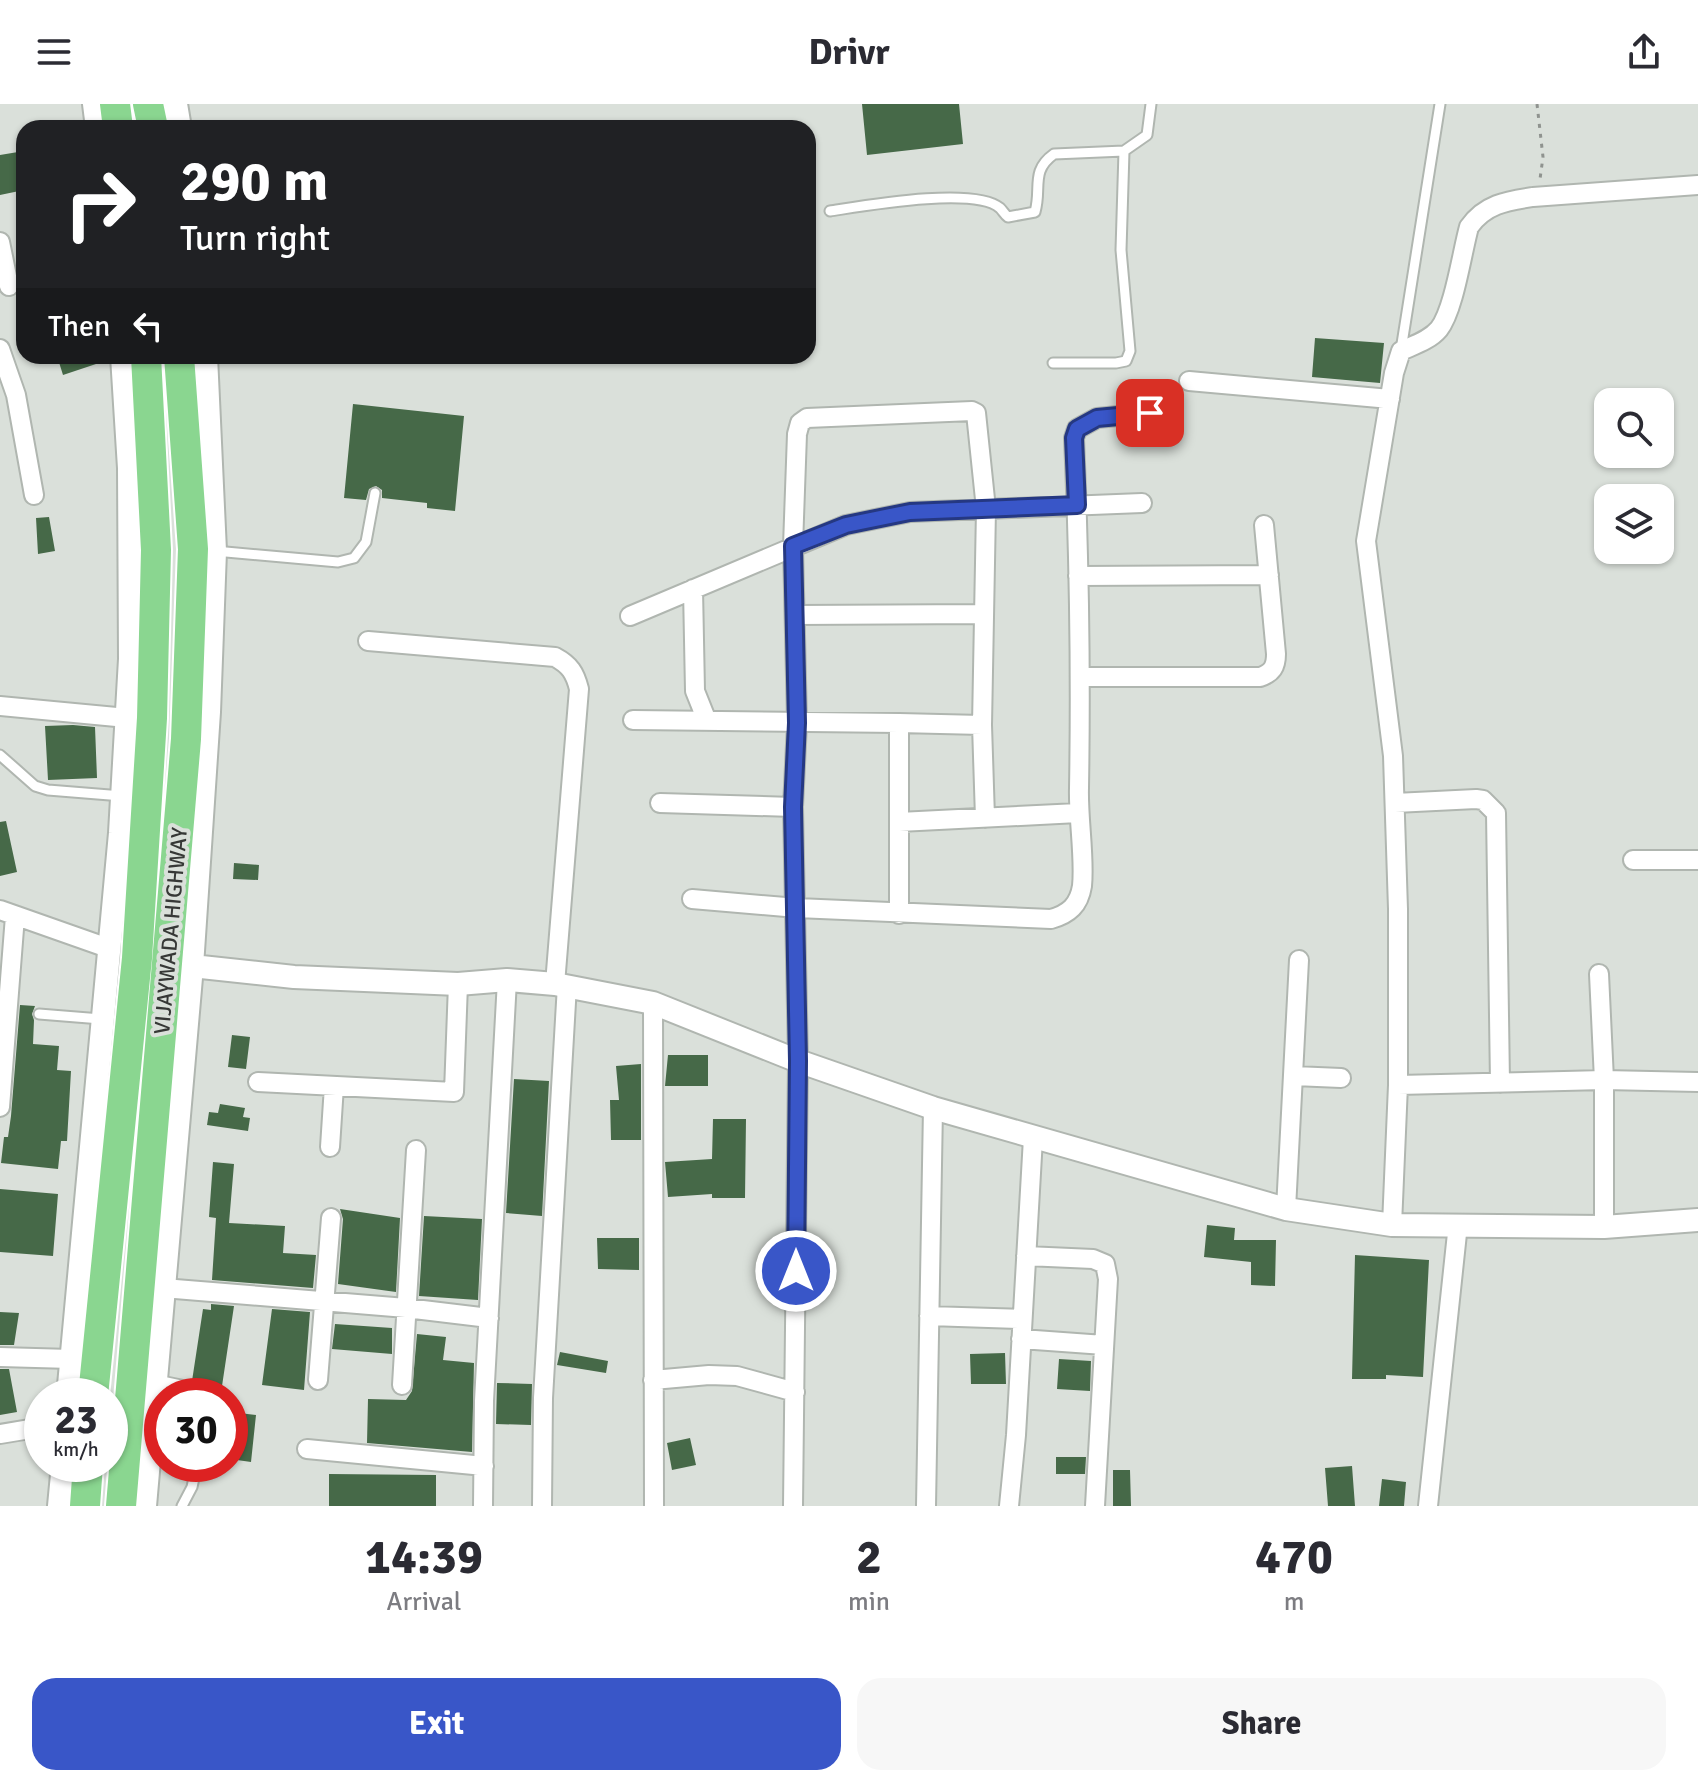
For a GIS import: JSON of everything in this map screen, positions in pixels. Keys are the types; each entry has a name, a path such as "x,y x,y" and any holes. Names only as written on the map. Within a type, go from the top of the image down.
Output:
{"highway":[{"path":"148,104 175,116"},
{"name":"VIJAYWADA HIGHWAY","path":"95,1378 137,958 152,718 156,550 146,364"},
{"name":"VIJAYWADA HIGHWAY","path":"121,1506 186,739 193,549 180,364"},
{"path":"85,1506 87,1482"}],"street":[{"path":"1392,1225 1398,1085 1395,803 1393,756 1366,541 1394,373 1401,351 1422,341 1440,327 1448,312 1469,227 1477,215 1487,208 1533,197 1698,185"},
{"path":"0,242 11,285"},
{"path":"0,349 16,395 34,495"},
{"path":"69,1378 104,1019 127,718 130,659 129,468 122,364"},
{"path":"157,1378 192,966 209,712 215,551 206,364"},
{"path":"1189,381 1390,399"},
{"path":"793,1506 798,1061 793,807 797,723 793,546 797,434 800,423 807,418 976,413 986,509 982,725 985,818"},
{"path":"692,899 899,914 1051,919 1071,911 1082,886 1078,813 1081,677 1074,438 1077,429 1097,418 1150,413"},
{"path":"630,616 846,525 910,512 1142,503"},
{"path":"1081,677 1260,677 1269,674 1276,665 1276,654 1264,525"},
{"path":"1078,576 1269,575"},
{"path":"693,589 695,691 707,721"},
{"path":"795,615 984,614"},
{"path":"368,641 555,657 567,664 576,676 579,689 561,984 543,1398 542,1506"},
{"path":"0,706 127,718"},
{"path":"633,720 982,725"},
{"path":"899,723 899,914"},
{"path":"1395,803 1476,799 1490,804 1496,813 1500,1083"},
{"path":"660,803 793,807"},
{"path":"899,822 1078,813"},
{"path":"1633,860 1698,860"},
{"path":"0,1107 8,913 108,948"},
{"path":"1286,1209 1299,960"},
{"path":"192,966 294,977 458,984 507,980 561,984 653,1003 798,1061 933,1108 1286,1209 1392,1225 1604,1227 1698,1220"},
{"path":"1599,974 1604,1080 1604,1227"},
{"path":"483,1506 489,1318 507,980"},
{"path":"258,1082 454,1092 458,984"},
{"path":"653,1003 654,1506"},
{"path":"1294,1076 1341,1078"},
{"path":"1398,1085 1604,1080 1698,1082"},
{"path":"330,1147 334,1086"},
{"path":"926,1506 933,1108"},
{"path":"1009,1506 1033,1138"},
{"path":"402,1385 416,1150"},
{"path":"318,1380 331,1218"},
{"path":"1428,1506 1458,1224"},
{"path":"1026,1256 1093,1259 1105,1264 1108,1279 1095,1506"},
{"path":"163,1288 489,1318"},
{"path":"929,1316 1022,1319"},
{"path":"1021,1339 1104,1345"},
{"path":"0,1357 71,1359"},
{"path":"653,1380 737,1376 795,1392"},
{"path":"0,1434 24,1430"},
{"path":"307,1449 484,1466"},
{"path":"59,1506 61,1482"},
{"path":"145,1506 147,1482"}],"lane":[{"path":"830,211 895,201 963,198 999,207 1008,217 1035,212 1037,175 1045,160 1054,154 1124,151 1147,135 1151,104"},
{"path":"1401,351 1440,104"},
{"path":"1053,363 1116,363 1126,361 1130,351 1121,250 1124,151"},
{"path":"215,551 338,562 354,558 366,542 375,493"},
{"path":"0,755 35,786 48,790 122,796"},
{"path":"39,1014 104,1019"},
{"path":"182,1506 193,1482"}],"path":[{"path":"1533,197 1543,157 1537,104"}],"building":[{"path":"862,104 959,104 963,144 867,155"},
{"path":"16,152 16,192 0,195 0,155"},
{"path":"1315,338 1384,343 1380,383 1312,377"},
{"path":"60,364 96,364 63,375"},
{"path":"353,404 464,416 455,511 427,508 427,503 382,498 382,490 376,486 369,489 366,500 344,498"},
{"path":"49,517 55,551 38,554 36,518"},
{"path":"45,726 95,727 97,778 48,780"},
{"path":"6,821 17,872 0,876 0,822"},
{"path":"234,863 259,865 258,880 233,879"},
{"path":"20,1005 35,1006 32,1014 33,1044 59,1046 57,1070 71,1071 67,1141 61,1141 58,1169 1,1163 4,1137 8,1137 11,1116"},
{"path":"232,1035 250,1037 246,1069 228,1067"},
{"path":"668,1055 708,1055 708,1086 665,1086"},
{"path":"641,1064 641,1140 611,1140 610,1100 619,1100 616,1066"},
{"path":"514,1079 549,1081 542,1216 506,1213"},
{"path":"220,1104 245,1108 243,1117 250,1118 248,1131 207,1125 209,1112 218,1113"},
{"path":"713,1119 746,1119 745,1198 712,1198 712,1194 668,1197 665,1162 712,1159"},
{"path":"213,1162 234,1164 229,1223 285,1226 283,1253 316,1255 313,1288 212,1280 216,1218 209,1217"},
{"path":"0,1189 58,1194 53,1256 0,1252"},
{"path":"340,1209 400,1218 396,1292 338,1284 343,1219"},
{"path":"424,1216 482,1219 478,1300 419,1296"},
{"path":"1207,1225 1235,1228 1234,1240 1276,1240 1275,1286 1251,1285 1251,1262 1204,1257"},
{"path":"597,1238 639,1238 639,1270 598,1269"},
{"path":"1355,1255 1429,1260 1423,1377 1386,1375 1386,1379 1352,1379"},
{"path":"211,1304 234,1306 223,1378 192,1378 203,1309 211,1310"},
{"path":"272,1309 310,1312 304,1390 262,1385"},
{"path":"0,1312 19,1313 14,1345 0,1345"},
{"path":"335,1324 392,1328 392,1354 332,1349"},
{"path":"417,1334 446,1337 443,1360 474,1363 472,1452 367,1443 368,1399 406,1400 412,1391"},
{"path":"560,1352 608,1361 606,1373 557,1365"},
{"path":"1005,1353 1006,1384 971,1384 970,1354"},
{"path":"1059,1359 1091,1361 1090,1391 1057,1389"},
{"path":"0,1369 9,1369 17,1412 0,1415"},
{"path":"497,1383 532,1384 531,1425 496,1424"},
{"path":"248,1414 256,1415 251,1462 248,1462"},
{"path":"690,1438 696,1465 672,1470 667,1443"},
{"path":"1056,1457 1086,1457 1085,1474 1056,1474"},
{"path":"1352,1466 1355,1506 1328,1506 1325,1468"},
{"path":"1113,1470 1130,1470 1131,1506 1113,1506"},
{"path":"329,1474 436,1475 436,1506 329,1506"},
{"path":"1382,1479 1406,1482 1404,1506 1379,1506"}],"route":[{"path":"796,1271 798,1061 793,807 797,723 793,546 846,525 910,512 1077,505 1074,438 1077,429 1097,418 1150,413"}]}
